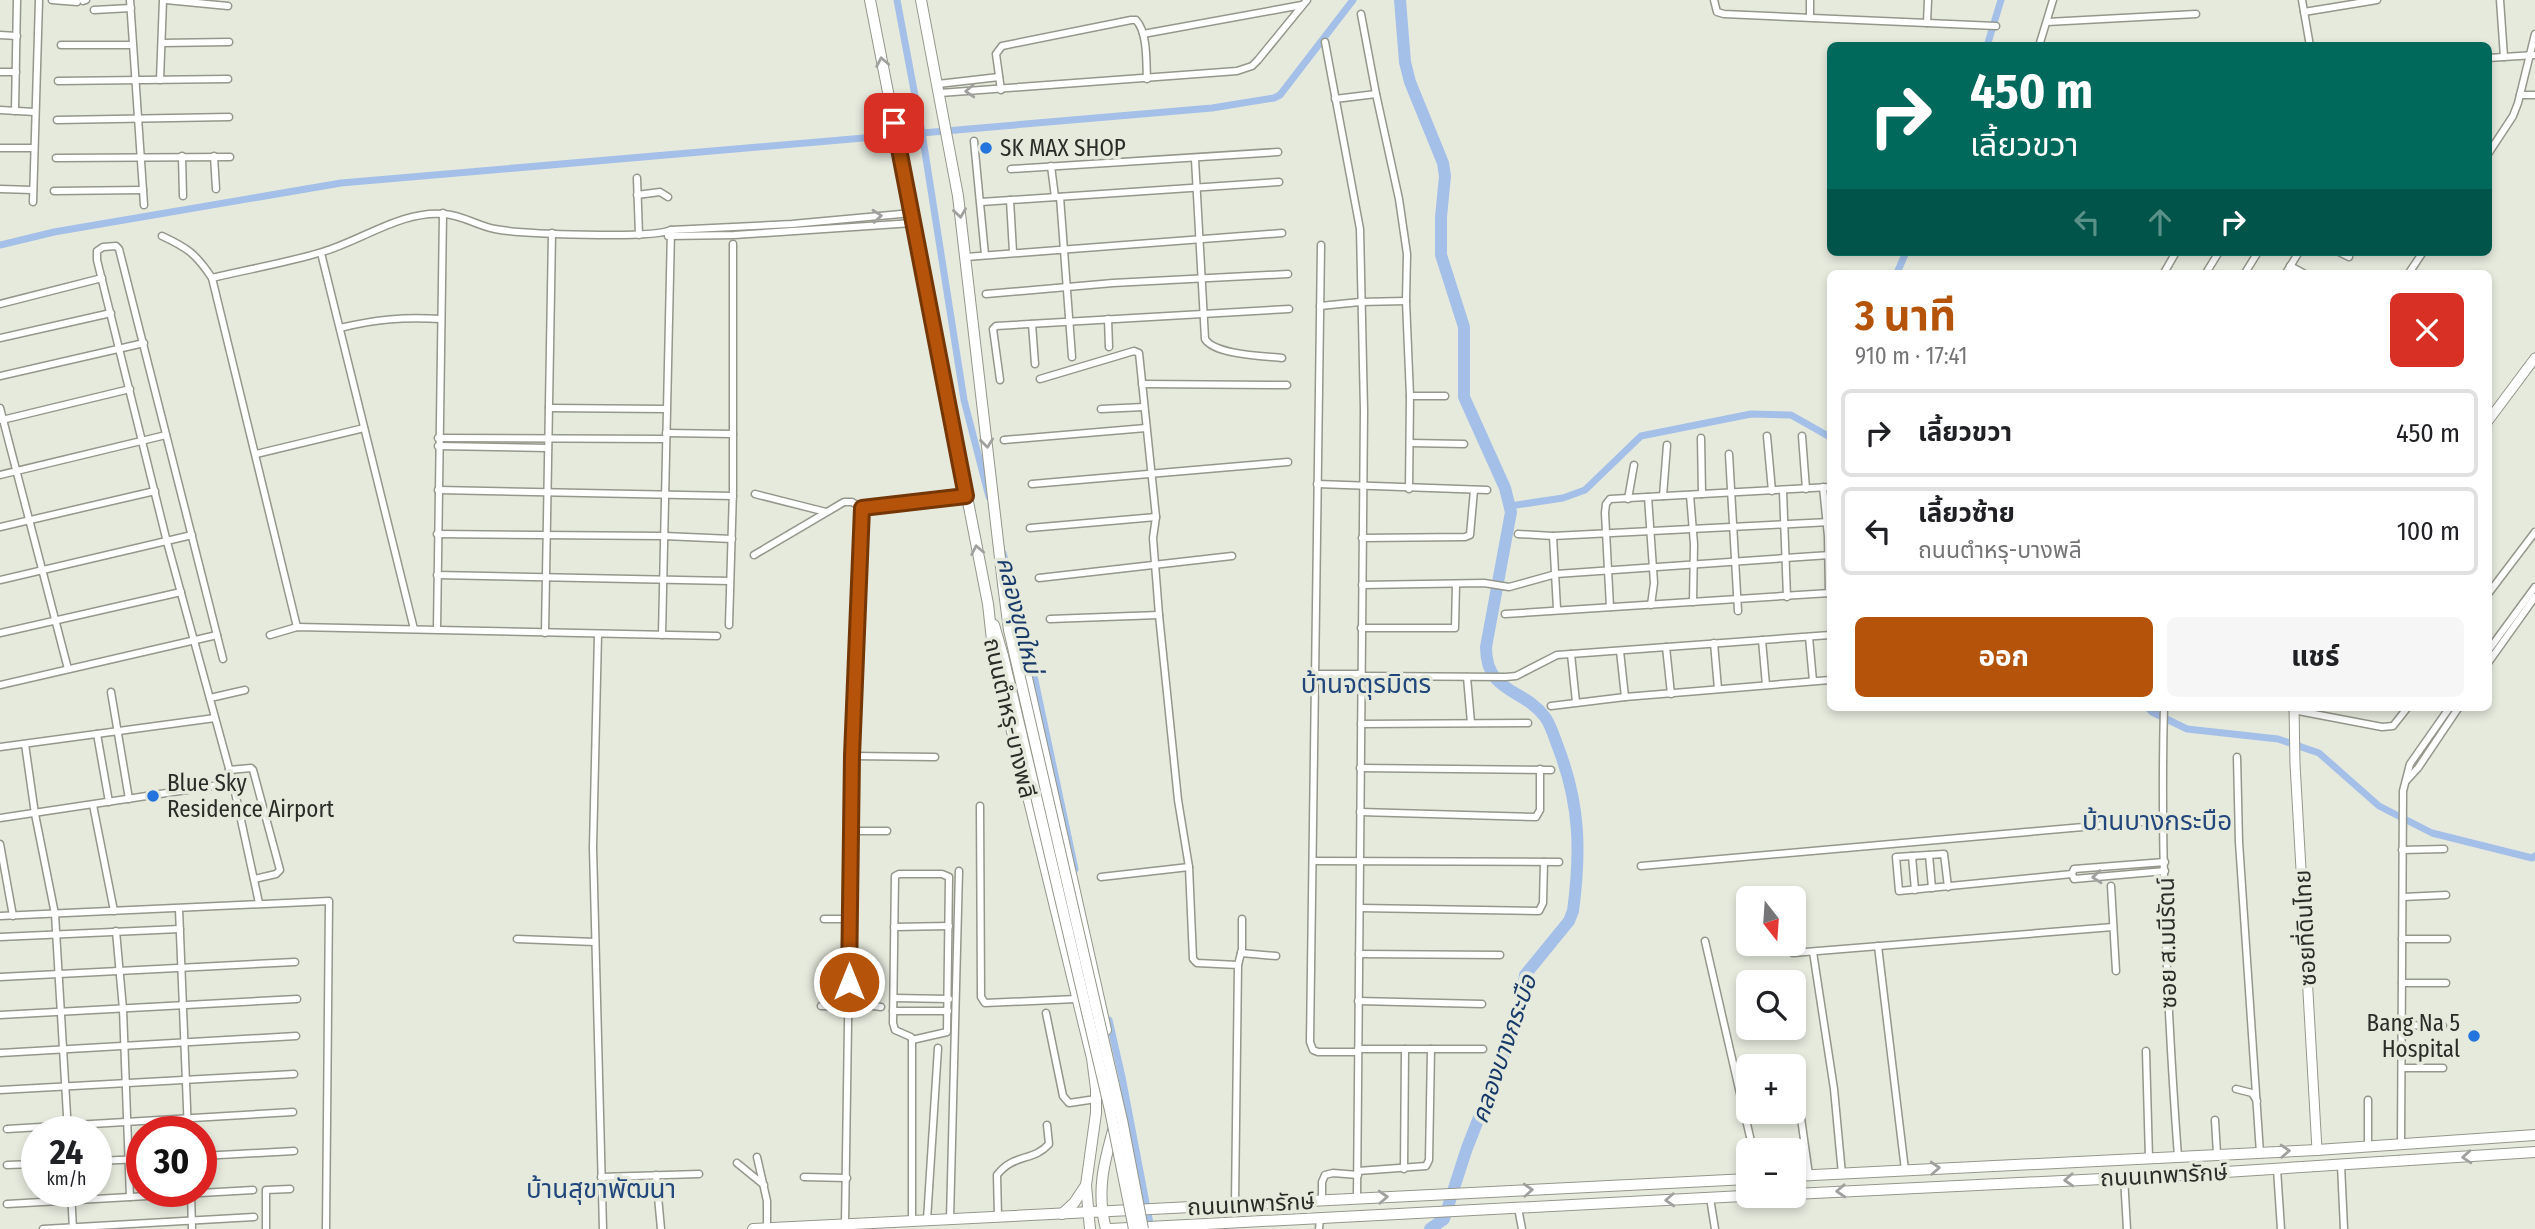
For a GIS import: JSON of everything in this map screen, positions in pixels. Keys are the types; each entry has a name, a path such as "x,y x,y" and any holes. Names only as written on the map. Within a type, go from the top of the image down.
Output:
{"main road":[{"path":"870,0 998,657 1111,1110 1134,1229"},
{"name":"ถนนตำหรุ-บางพลี","path":"921,0 950,145 966,257 1003,584 1017,633 1117,1081 1118,1111 1100,1190 1101,1212 1108,1229"},
{"path":"1003,584 1009,630 1116,1093 1143,1229"},
{"name":"ถนนตำหรุ-บางพลี","path":"998,657 1003,694 1092,1058 1096,1099 1095,1127 1086,1185 1090,1229"},
{"name":"ถนนเทพารักษ์","path":"1806,1175 2317,1150 2535,1135"},
{"name":"ถนนเทพารักษ์","path":"1806,1193 2277,1169 2535,1152"},
{"name":"ถนนเทพารักษ์","path":"753,1229 1736,1179"},
{"path":"1061,1214 1074,1203 1086,1185"},
{"path":"1100,1190 1116,1211"},
{"name":"ถนนเทพารักษ์","path":"1108,1229 1319,1224 1433,1212 1736,1196"}],"street":[{"path":"15,111 17,0"},
{"path":"33,202 38,0"},
{"path":"52,0 82,1"},
{"path":"160,80 164,0 229,6"},
{"path":"1714,0 1717,12 1724,14 1996,26"},
{"path":"1810,17 1811,0"},
{"path":"1927,23 1928,0"},
{"path":"2040,42 2053,0"},
{"path":"2302,0 2309,42"},
{"path":"2304,12 2377,0"},
{"path":"2500,0 2504,57"},
{"path":"94,10 131,2 136,118 144,205"},
{"path":"939,88 1001,90 1237,71 1252,66 1305,2"},
{"path":"1143,34 1305,2"},
{"path":"2047,22 2196,13"},
{"path":"1361,15 1403,220 1407,254 1409,488"},
{"path":"1001,90 996,54 1002,46 1131,20 1140,24 1143,34 1147,79"},
{"path":"2492,148 2513,116 2533,55 2535,34"},
{"path":"0,35 16,36"},
{"path":"162,43 229,42"},
{"path":"1325,42 1360,229 1364,410 1357,1198"},
{"path":"61,45 132,45"},
{"path":"2492,58 2533,55"},
{"path":"0,72 16,72"},
{"path":"939,88 999,76"},
{"path":"58,81 228,79"},
{"path":"1335,99 1376,94"},
{"path":"2520,95 2535,95"},
{"path":"0,110 35,112"},
{"path":"57,120 229,117"},
{"path":"974,141 985,255"},
{"path":"0,148 34,148"},
{"path":"1011,169 1278,152"},
{"path":"182,156 183,196"},
{"path":"214,156 216,189"},
{"path":"56,158 230,156"},
{"path":"1195,159 1205,338 1214,348 1282,358"},
{"path":"1051,166 1064,248 1072,357"},
{"path":"636,178 639,235"},
{"path":"981,202 1279,182"},
{"path":"0,189 33,190"},
{"path":"54,191 143,190"},
{"path":"637,195 660,192 668,197"},
{"path":"1010,200 1013,252"},
{"path":"212,278 321,253 402,221 443,214 495,229 639,235 734,235 913,218"},
{"path":"437,629 443,214"},
{"path":"545,633 552,233"},
{"path":"662,635 668,233"},
{"path":"966,257 1282,233"},
{"path":"162,236 198,256 212,278 297,627"},
{"path":"729,625 733,496 733,244"},
{"path":"1321,245 1311,1046 1318,1052 1483,1049"},
{"path":"223,659 117,246 103,247 96,255 167,542 233,783 259,903"},
{"path":"321,253 414,629"},
{"path":"2288,270 2296,256"},
{"path":"2290,266 2297,270"},
{"path":"986,293 1288,274"},
{"path":"0,304 102,278"},
{"path":"1320,306 1406,301"},
{"path":"1000,380 993,329 996,326 1289,309"},
{"path":"0,338 111,313"},
{"path":"340,328 384,318 441,319"},
{"path":"1108,320 1109,347"},
{"path":"1032,324 1035,364"},
{"path":"0,376 144,343"},
{"path":"1040,379 1136,351 1139,356 1156,517 1153,538 1159,615 1178,800 1189,867 1195,962 1238,965"},
{"path":"2492,416 2535,358"},
{"path":"1142,384 1287,385"},
{"path":"1,420 130,389"},
{"path":"1410,396 1446,396"},
{"path":"1101,409 1144,407"},
{"path":"0,408 68,669"},
{"path":"549,408 666,409"},
{"path":"256,454 364,428"},
{"path":"1004,440 1146,428"},
{"path":"438,442 733,434"},
{"path":"0,475 166,435"},
{"path":"1767,436 1772,491"},
{"path":"1802,436 1806,489"},
{"path":"1701,438 1702,494"},
{"path":"438,442 548,447"},
{"path":"1410,443 1464,444"},
{"path":"1663,496 1667,445"},
{"path":"1729,454 1738,611"},
{"path":"1032,484 1287,462"},
{"path":"1628,499 1634,465"},
{"path":"1317,484 1487,490"},
{"path":"1610,607 1606,503 1610,499 1827,487"},
{"path":"438,490 733,496"},
{"path":"1362,538 1470,535 1474,490"},
{"path":"0,527 155,491"},
{"path":"1783,491 1787,597"},
{"path":"755,494 826,512"},
{"path":"1690,495 1693,602"},
{"path":"754,555 844,502 852,502 862,508 966,496"},
{"path":"1648,497 1654,583 1651,605"},
{"path":"845,1224 852,756 862,508"},
{"path":"1030,528 1156,517"},
{"path":"1518,534 1553,536 1827,522"},
{"path":"2492,589 2535,531"},
{"path":"437,534 732,539"},
{"path":"0,580 191,535"},
{"path":"1553,536 1557,609"},
{"path":"1362,585 1484,583 1508,587 1556,574 1827,555"},
{"path":"1039,578 1232,556"},
{"path":"437,575 730,581"},
{"path":"1361,628 1455,628 1456,584"},
{"path":"2492,657 2535,587"},
{"path":"0,633 181,592"},
{"path":"1505,614 1827,593"},
{"path":"2492,646 2535,597"},
{"path":"1050,620 1159,615"},
{"path":"270,635 297,627 717,636"},
{"path":"598,634 593,848 603,1229"},
{"path":"0,685 217,635"},
{"path":"1315,674 1506,677 1516,676 1556,655 1827,635"},
{"path":"1809,637 1812,681"},
{"path":"1762,640 1766,685"},
{"path":"1713,643 1718,690"},
{"path":"1666,647 1671,694"},
{"path":"1620,651 1625,697"},
{"path":"1571,654 1576,702"},
{"path":"1470,677 1471,723"},
{"path":"1551,706 1827,680"},
{"path":"209,698 245,690"},
{"path":"111,692 129,799"},
{"name":"ซอย ส.มนีรัตน์","path":"2164,711 2163,820 2169,1019 2178,1157"},
{"name":"ซอยที่ดินไทย","path":"2293,711 2317,1150"},
{"path":"2303,711 2382,727 2393,726 2405,711"},
{"path":"2401,1144 2401,811 2406,781 2448,711"},
{"path":"2441,726 2455,711"},
{"path":"0,747 215,718"},
{"path":"1361,723 1528,723"},
{"path":"97,734 109,802"},
{"path":"24,744 55,914 67,1116"},
{"path":"852,756 935,757"},
{"path":"2237,757 2239,842 2260,1153"},
{"path":"1360,768 1551,770"},
{"path":"1360,812 1536,817 1540,810 1540,769"},
{"path":"229,770 253,770 280,870 276,874 254,879"},
{"path":"0,818 233,783"},
{"path":"93,805 114,911"},
{"path":"981,806 981,997 985,1003 1076,999"},
{"path":"1642,866 2163,820"},
{"path":"851,831 887,831"},
{"path":"0,844 13,916"},
{"path":"2402,850 2444,849"},
{"path":"1948,887 1944,854 1896,857 1899,891 1948,887 2072,874"},
{"path":"1929,855 1932,888"},
{"path":"1912,856 1915,890"},
{"path":"1313,861 1559,862"},
{"path":"1360,908 1539,911 1543,903 1544,862"},
{"path":"2072,874 2074,869 2165,862"},
{"path":"1101,877 1189,867"},
{"path":"950,1219 959,871"},
{"path":"2072,874 2074,879 2165,871"},
{"path":"912,1040 947,1032 948,875 895,876 893,1011 895,1030 912,1040 912,1221"},
{"path":"2110,886 2116,971"},
{"path":"2403,897 2446,895"},
{"path":"0,916 326,900 330,903 326,1229"},
{"path":"179,909 188,1116"},
{"path":"824,919 850,919"},
{"path":"1235,1204 1238,965 1242,919"},
{"path":"894,927 949,926"},
{"path":"1806,952 2113,927"},
{"path":"0,937 180,929"},
{"path":"116,931 128,1116"},
{"path":"517,939 595,942"},
{"path":"2402,939 2447,939"},
{"path":"1705,942 1750,1138"},
{"path":"1878,946 1905,1170"},
{"path":"1813,952 1834,1089 1842,1174"},
{"path":"1241,953 1276,956"},
{"path":"1359,954 1500,955"},
{"path":"0,977 295,962"},
{"path":"2402,983 2446,983"},
{"path":"894,998 949,999"},
{"path":"0,1015 296,999"},
{"path":"1359,1001 1482,1004"},
{"path":"821,1006 881,1007"},
{"path":"893,1011 948,1011"},
{"path":"1046,1013 1063,1096 1069,1102 1096,1099"},
{"path":"2402,1025 2443,1026"},
{"path":"0,1053 296,1036"},
{"path":"927,1220 938,1048"},
{"path":"1404,1169 1405,1049"},
{"path":"1322,1200 1322,1182 1325,1175 1426,1166 1429,1160 1431,1049"},
{"path":"2146,1051 2149,1158"},
{"path":"2402,1068 2443,1068"},
{"path":"0,1090 294,1074"},
{"path":"2236,1089 2252,1093 2258,1102"},
{"path":"2368,1100 2368,1146"},
{"path":"217,1117 293,1112"},
{"path":"2216,1121 2217,1154"},
{"path":"1802,1124 1809,1175"},
{"path":"998,1217 998,1175 1012,1160 1042,1151 1049,1144 1047,1125"},
{"path":"7,1129 21,1129"},
{"path":"217,1155 294,1151"},
{"path":"757,1157 767,1201 767,1228"},
{"path":"737,1163 764,1185"},
{"path":"7,1166 21,1165"},
{"path":"2341,1165 2344,1229"},
{"path":"2277,1169 2281,1229"},
{"path":"601,1177 699,1174"},
{"path":"656,1175 661,1229"},
{"path":"804,1177 847,1178"},
{"path":"2124,1177 2127,1229"},
{"path":"1642,1184 1643,1201"},
{"path":"266,1229 266,1191 290,1189"},
{"path":"217,1192 253,1190"},
{"path":"1710,1198 1715,1229"},
{"path":"7,1203 21,1201"},
{"path":"72,1207 73,1228"},
{"path":"192,1207 192,1229"},
{"path":"1518,1208 1522,1229"},
{"path":"43,1229 254,1217"}],"waterway":[{"name":"คลองขุดใหม่","path":"897,0 922,133 964,400 989,497"},
{"path":"0,245 54,232 341,183 1212,108 1274,98 1280,95 1353,0"},
{"name":"คลองบางกระบือ","path":"1400,0 1405,62 1410,82 1443,163 1445,176 1441,255 1464,327 1464,397 1505,488 1511,512 1486,647 1488,662 1492,674 1499,682 1527,700 1549,724 1571,788 1578,848 1573,911 1569,921 1525,975 1519,1016 1467,1148 1444,1219 1430,1229"},
{"path":"1988,42 2001,0"},
{"path":"1898,270 1904,256"},
{"path":"1510,506 1563,498 1585,490 1641,436 1751,414 1791,415 1827,435"},
{"name":"คลองขุดใหม่","path":"1003,553 1030,657 1075,869"},
{"path":"2151,711 2187,729 2278,739 2319,753 2379,806 2432,833 2532,858 2535,856"},
{"name":"คลองขุดใหม่","path":"1109,1020 1151,1229"}],"place":[{"name":"SK MAX SHOP","path":"986,148"},
{"name":"Blue Sky Residence Airport","path":"153,796"},
{"name":"Bang Na 5 Hospital","path":"2474,1036"}],"district":[{"name":"บ้านจตุรมิตร","path":"1366,684"},
{"name":"บ้านบางกระบือ","path":"2157,821"},
{"name":"บ้านสุขาพัฒนา","path":"601,1189"}],"route":[{"path":"849,982 852,756 862,508 966,496 894,123"}]}
